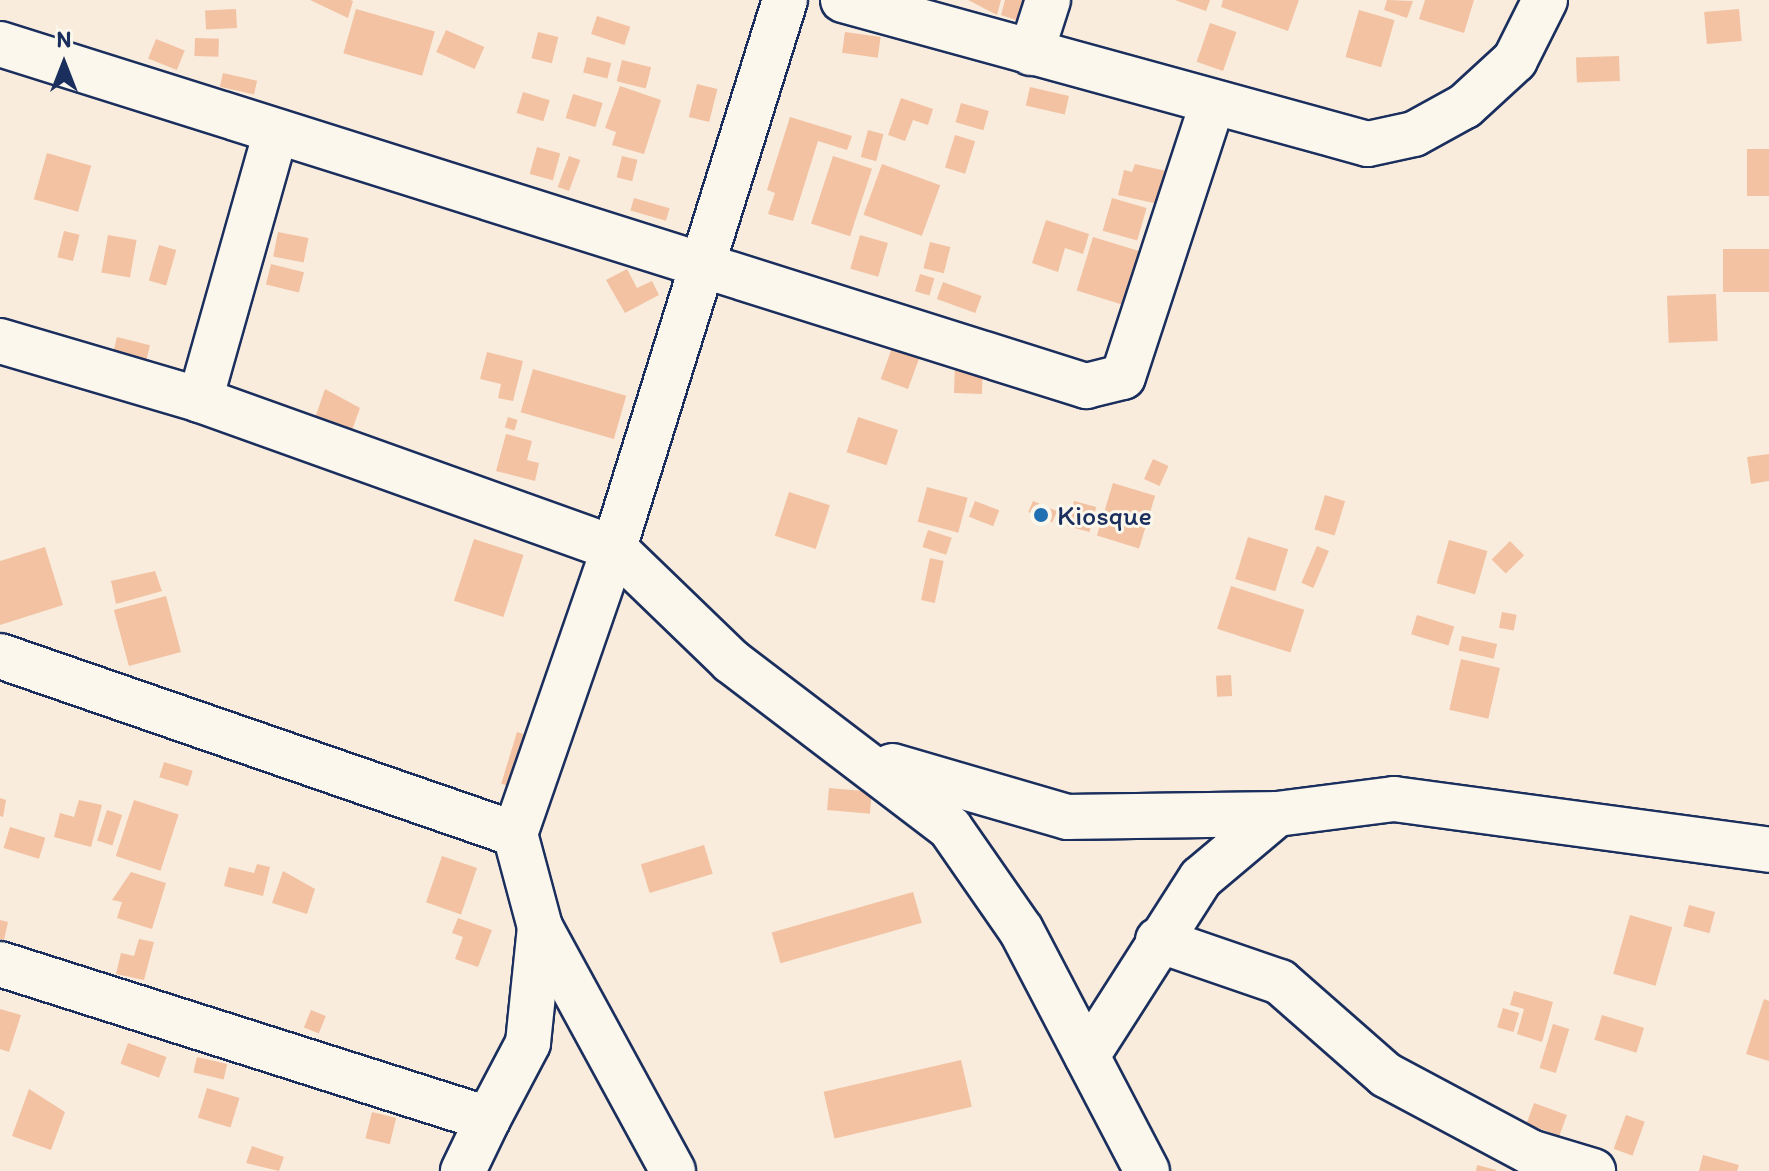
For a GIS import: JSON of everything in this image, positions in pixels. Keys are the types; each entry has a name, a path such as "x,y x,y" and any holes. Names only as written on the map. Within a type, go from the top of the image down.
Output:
{"street":[{"path":"673,1171 540,927 515,834 614,548 785,0"},
{"path":"843,0 1212,105 1368,144 1414,134 1465,106 1515,60 1545,0"},
{"path":"1031,53 1048,0"},
{"path":"0,44 276,132 702,261 1086,386 1112,384 1123,377 1212,105"},
{"path":"200,400 276,132"},
{"path":"0,341 200,400 614,548 731,661 860,754 950,828 1021,930 1147,1171"},
{"path":"0,656 515,834"},
{"path":"860,754 958,790 1068,817 1277,814 1394,799 1769,850"},
{"path":"1087,1056 1158,940 1201,878 1277,814"},
{"path":"463,1171 528,1043 540,927"},
{"path":"1158,940 1280,982 1386,1075 1530,1152 1593,1171"},
{"path":"0,964 488,1119"}],"building":[{"path":"310,0 350,0 353,1 348,18"},
{"path":"968,0 1001,0 997,15"},
{"path":"1005,0 1025,0 1019,21 1001,15"},
{"path":"1175,0 1210,0 1206,11"},
{"path":"1223,0 1299,0 1288,31 1221,7"},
{"path":"1387,0 1413,1 1407,18 1384,10"},
{"path":"1425,0 1474,0 1464,33 1419,19"},
{"path":"236,9 237,28 206,30 205,11"},
{"path":"356,9 435,32 422,76 343,53"},
{"path":"1739,9 1742,41 1707,44 1704,12"},
{"path":"1359,10 1395,20 1381,67 1345,57"},
{"path":"597,16 630,27 624,45 591,34"},
{"path":"1210,23 1236,32 1223,71 1197,62"},
{"path":"446,30 484,47 475,69 436,52"},
{"path":"538,32 558,37 552,63 531,58"},
{"path":"845,32 881,37 878,58 842,53"},
{"path":"195,38 219,39 218,57 194,56"},
{"path":"156,39 185,51 177,70 148,58"},
{"path":"1619,56 1620,81 1577,82 1576,58"},
{"path":"587,57 611,63 607,79 583,73"},
{"path":"622,60 651,67 646,89 617,81"},
{"path":"223,73 257,81 254,95 220,87"},
{"path":"697,84 717,89 709,122 689,117"},
{"path":"620,86 661,100 644,154 612,145 616,132 605,128"},
{"path":"1030,87 1069,96 1065,115 1026,106"},
{"path":"523,92 550,100 543,121 517,113"},
{"path":"573,94 603,103 595,127 566,118"},
{"path":"901,98 933,109 928,125 913,120 905,141 888,135"},
{"path":"961,103 989,111 983,130 955,122"},
{"path":"790,117 852,136 847,150 818,141 793,221 768,214 775,193 767,190"},
{"path":"868,130 883,134 876,161 861,157"},
{"path":"955,135 975,141 965,174 945,168"},
{"path":"537,147 560,153 553,180 530,174"},
{"path":"1747,149 1769,149 1769,196 1747,196"},
{"path":"47,153 91,166 78,212 34,199"},
{"path":"569,156 580,160 569,191 558,187"},
{"path":"622,156 638,160 632,181 617,177"},
{"path":"833,156 872,169 850,236 811,224"},
{"path":"882,164 940,185 922,236 864,215"},
{"path":"1135,164 1166,171 1158,204 1118,195 1124,170 1132,172"},
{"path":"634,198 670,208 666,221 630,210"},
{"path":"1112,198 1147,208 1137,241 1103,231"},
{"path":"1046,220 1089,234 1083,254 1065,248 1058,272 1032,263"},
{"path":"64,231 80,235 73,261 57,257"},
{"path":"278,232 308,238 304,262 273,257"},
{"path":"108,235 137,240 130,277 101,272"},
{"path":"860,235 888,243 878,277 850,269"},
{"path":"1093,237 1140,251 1123,305 1077,291"},
{"path":"930,242 950,247 944,273 923,268"},
{"path":"159,245 176,250 166,286 149,281"},
{"path":"1723,249 1769,249 1769,292 1723,292"},
{"path":"271,264 304,272 299,293 266,284"},
{"path":"627,269 637,288 652,281 659,295 625,313 606,280"},
{"path":"920,274 934,278 929,295 915,291"},
{"path":"943,282 982,296 975,313 937,299"},
{"path":"1716,294 1718,341 1669,343 1667,296"},
{"path":"117,337 150,345 146,361 113,353"},
{"path":"892,348 919,358 908,389 881,379"},
{"path":"487,352 523,361 513,401 498,398 501,384 480,379"},
{"path":"955,364 983,365 982,394 954,393"},
{"path":"533,369 626,396 614,439 521,412"},
{"path":"325,389 360,408 352,430 315,418"},
{"path":"508,417 518,420 514,430 505,428"},
{"path":"858,417 898,430 887,465 847,452"},
{"path":"506,434 532,441 527,460 539,463 535,481 496,471"},
{"path":"1769,454 1769,481 1751,484 1747,457"},
{"path":"1153,459 1169,466 1160,486 1144,479"},
{"path":"1113,483 1155,496 1139,548 1097,536"},
{"path":"927,487 968,498 958,533 918,522"},
{"path":"789,492 830,505 816,549 775,536"},
{"path":"1325,495 1345,501 1335,536 1314,529"},
{"path":"975,501 999,510 993,526 969,517"},
{"path":"1033,501 1057,511 1052,522 1028,512"},
{"path":"1074,501 1096,507 1089,532 1067,526"},
{"path":"928,530 952,538 946,555 922,547"},
{"path":"1248,537 1288,549 1275,591 1235,579"},
{"path":"474,539 523,555 503,617 454,601"},
{"path":"1449,540 1487,551 1475,594 1437,583"},
{"path":"1510,541 1524,555 1506,574 1492,559"},
{"path":"1317,546 1329,551 1313,588 1301,583"},
{"path":"45,547 63,605 0,625 0,561"},
{"path":"930,558 944,561 935,603 921,600"},
{"path":"155,571 162,591 116,604 111,581"},
{"path":"1231,586 1304,610 1290,653 1217,629"},
{"path":"166,596 181,652 129,666 114,610"},
{"path":"1502,612 1517,615 1514,631 1499,628"},
{"path":"1417,615 1454,626 1448,646 1411,634"},
{"path":"1462,636 1497,644 1494,659 1459,651"},
{"path":"1461,659 1500,668 1488,719 1449,710"},
{"path":"1231,675 1232,696 1217,697 1216,676"},
{"path":"517,732 537,738 521,790 501,784"},
{"path":"164,762 193,771 188,786 159,777"},
{"path":"829,788 872,792 870,814 827,810"},
{"path":"0,798 6,800 3,817 0,816"},
{"path":"79,800 102,805 91,847 54,837 60,813 74,817"},
{"path":"134,800 179,815 160,871 116,856"},
{"path":"107,810 122,815 112,845 97,840"},
{"path":"10,827 45,838 39,859 4,848"},
{"path":"704,845 713,874 650,893 641,864"},
{"path":"442,856 477,868 461,914 426,902"},
{"path":"257,864 270,867 263,896 224,886 229,867 254,873"},
{"path":"283,871 315,889 307,914 272,903"},
{"path":"131,872 166,883 152,929 117,918 122,902 112,900"},
{"path":"913,892 922,923 781,963 772,933"},
{"path":"1689,905 1715,912 1709,933 1683,926"},
{"path":"1630,915 1672,927 1655,986 1613,974"},
{"path":"458,918 492,930 478,967 455,959 463,937 452,933"},
{"path":"0,920 8,922 4,940 0,939"},
{"path":"139,939 154,942 144,980 116,974 121,953 134,956"},
{"path":"1514,991 1553,1002 1542,1042 1517,1034 1524,1009 1510,1005"},
{"path":"1764,999 1769,1001 1769,1061 1746,1054"},
{"path":"1503,1008 1519,1013 1513,1032 1497,1027"},
{"path":"0,1009 21,1015 9,1052 0,1049"},
{"path":"311,1010 326,1016 319,1034 304,1028"},
{"path":"1602,1015 1644,1028 1636,1053 1594,1040"},
{"path":"1553,1024 1569,1029 1556,1073 1540,1068"},
{"path":"128,1043 167,1057 159,1078 120,1064"},
{"path":"197,1057 227,1064 224,1080 193,1073"},
{"path":"961,1060 972,1107 834,1138 824,1092"},
{"path":"207,1088 240,1098 230,1128 198,1118"},
{"path":"29,1089 65,1112 51,1150 12,1136"},
{"path":"1534,1103 1567,1115 1559,1136 1526,1124"},
{"path":"372,1112 396,1118 390,1144 365,1138"},
{"path":"1626,1115 1645,1122 1632,1156 1614,1149"},
{"path":"252,1146 284,1157 279,1171 246,1163"},
{"path":"1703,1155 1739,1165 1737,1171 1699,1171"},
{"path":"1477,1165 1496,1170 1496,1171 1476,1171"}],"place":[{"name":"Kiosque","path":"1041,515"}]}
